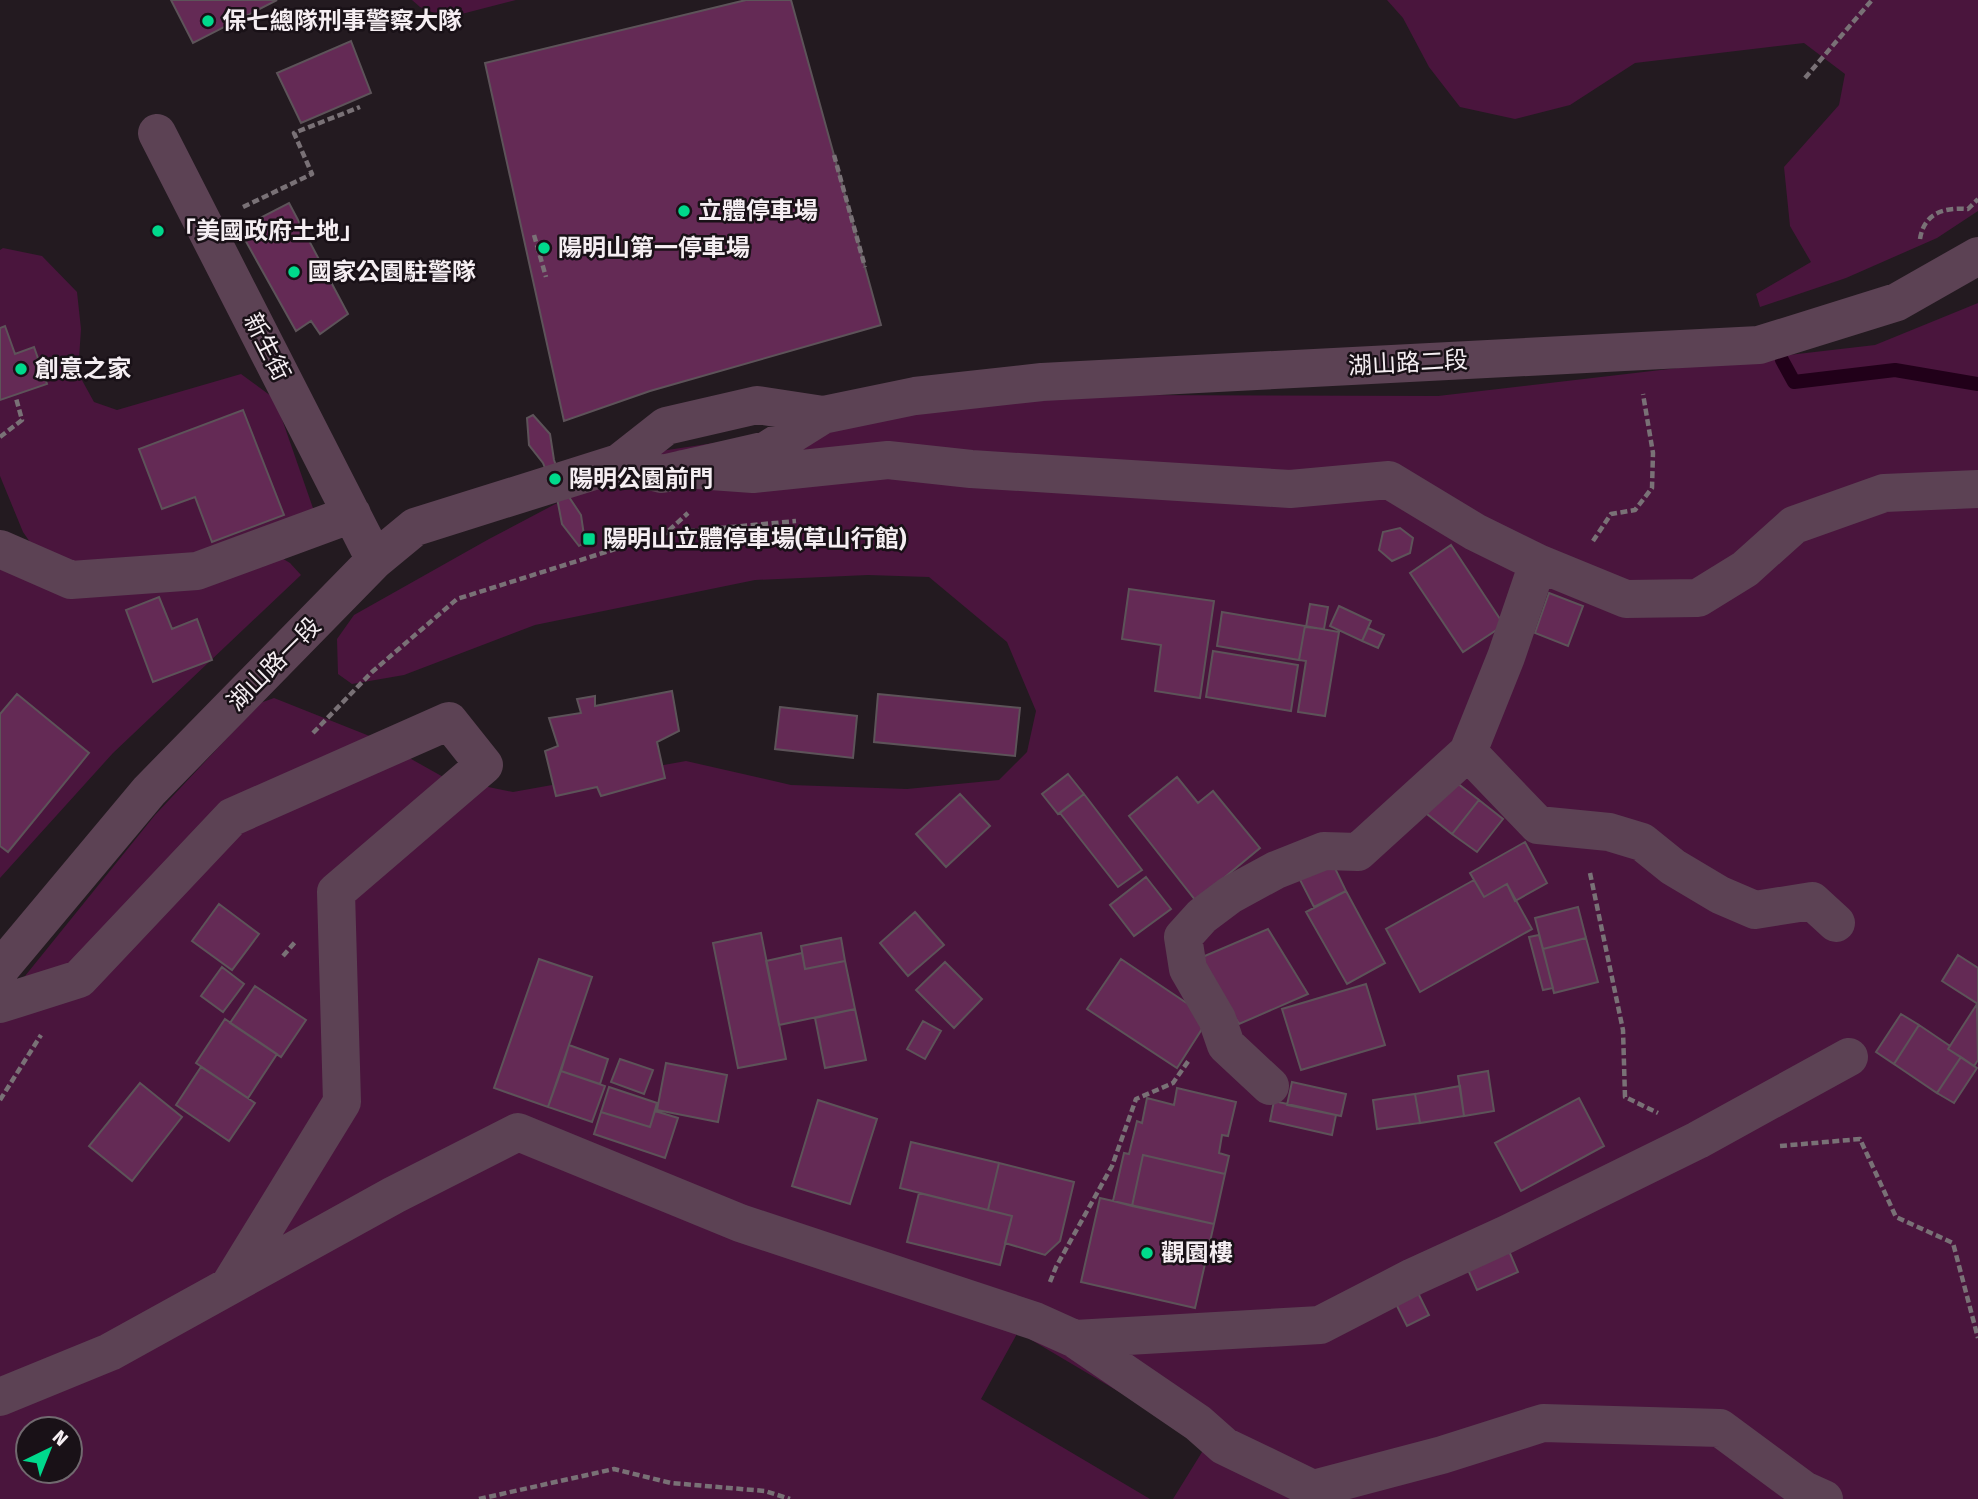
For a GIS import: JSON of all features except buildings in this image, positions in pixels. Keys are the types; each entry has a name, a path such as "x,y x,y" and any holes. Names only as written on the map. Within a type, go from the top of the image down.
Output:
{"street":[{"name":"新生街","path":"158,133 375,560"},
{"name":"湖山路二段","path":"619,463 666,426 757,405 823,415 915,396 1042,382 1759,345 1897,302 1978,256"},
{"name":"湖山路二段","path":"619,463 662,474 767,450 823,415"},
{"path":"683,469 753,474 888,460 971,469 1290,489 1389,480 1475,532 1626,599 1698,598 1745,569 1794,525 1884,493 1978,489"},
{"name":"湖山路一段","path":"0,969 149,791 375,560 415,527 619,463"},
{"path":"0,549 71,580 197,571 352,514"},
{"path":"1270,1086 1226,1045 1217,1019 1188,969 1183,937 1202,916 1230,895 1276,870 1324,851 1358,852 1468,752 1506,657 1555,569"},
{"path":"0,1004 79,979 232,817 449,721 484,765 336,892 342,1102 230,1285"},
{"path":"1468,752 1538,825 1609,832 1642,842 1673,867 1720,895 1755,910 1812,901 1836,923"},
{"path":"1075,1339 1320,1325 1413,1277 1698,1140 1849,1057"},
{"path":"0,1397 110,1352 394,1195 518,1132 740,1223 1035,1321 1075,1339 1198,1423 1224,1446 1313,1489 1442,1455 1543,1423 1720,1428 1804,1490 1824,1499"}],"path":[{"path":"1805,78 1872,0"},
{"path":"205,226 312,174 294,133 360,107"},
{"path":"834,155 865,267"},
{"path":"534,235 546,277"},
{"path":"1555,569 1611,514 1635,510 1652,488 1653,453 1636,351"},
{"path":"0,437 22,420 16,398"},
{"path":"666,533 695,507 683,469"},
{"path":"306,740 372,673 457,599 666,533 796,521"},
{"path":"1578,828 1595,888 1623,1030 1625,1097 1673,1121 1698,1140"},
{"path":"1035,1321 1056,1267 1112,1166 1136,1099 1172,1083 1217,1019"},
{"path":"0,1100 31,1049"},
{"path":"1773,1146 1860,1139 1896,1217 1953,1243 1978,1338"},
{"path":"479,1499 614,1469 671,1483 765,1491 790,1499"}],"shaded area":[{"path":"412,0 516,0 446,18 420,7"},
{"path":"1387,0 1978,0 1978,211 1937,238 1846,278 1760,307 1756,294 1811,262 1790,226 1784,167 1839,105 1845,74 1804,43 1635,63 1570,105 1515,119 1460,107 1429,67 1403,18"},
{"path":"3,248 42,256 77,292 81,329 78,373 94,402 117,410 241,374 275,399 314,511 308,524 136,569 41,558 23,532 0,476 0,250"},
{"path":"1978,303 1978,1499 1173,1499 1207,1444 1018,1332 981,1399 1150,1499 0,1499 0,1007 155,815 260,703 274,698 372,737 445,778 513,792 686,761 791,785 907,789 999,780 1027,752 1036,711 1007,642 929,577 868,575 755,580 535,625 404,675 352,684 338,674 337,639 354,615 489,539 654,452 960,406 1107,395 1438,396 1875,345"},
{"path":"275,554 290,563 301,575 113,753 0,878 0,559 10,564"}],"waterway":[{"path":"1782,360 1794,382 1895,370 1978,384"}],"place":[{"name":"保七總隊刑事警察大隊","path":"208,21"},
{"name":"立體停車場","path":"684,211"},
{"name":"「美國政府土地」","path":"158,231"},
{"name":"陽明山第一停車場","path":"544,248"},
{"name":"國家公園駐警隊","path":"294,272"},
{"name":"創意之家","path":"21,369"},
{"name":"陽明公園前門","path":"555,479"},
{"name":"陽明山立體停車場(草山行館)","path":"589,539"},
{"name":"觀園樓","path":"1147,1253"}]}
